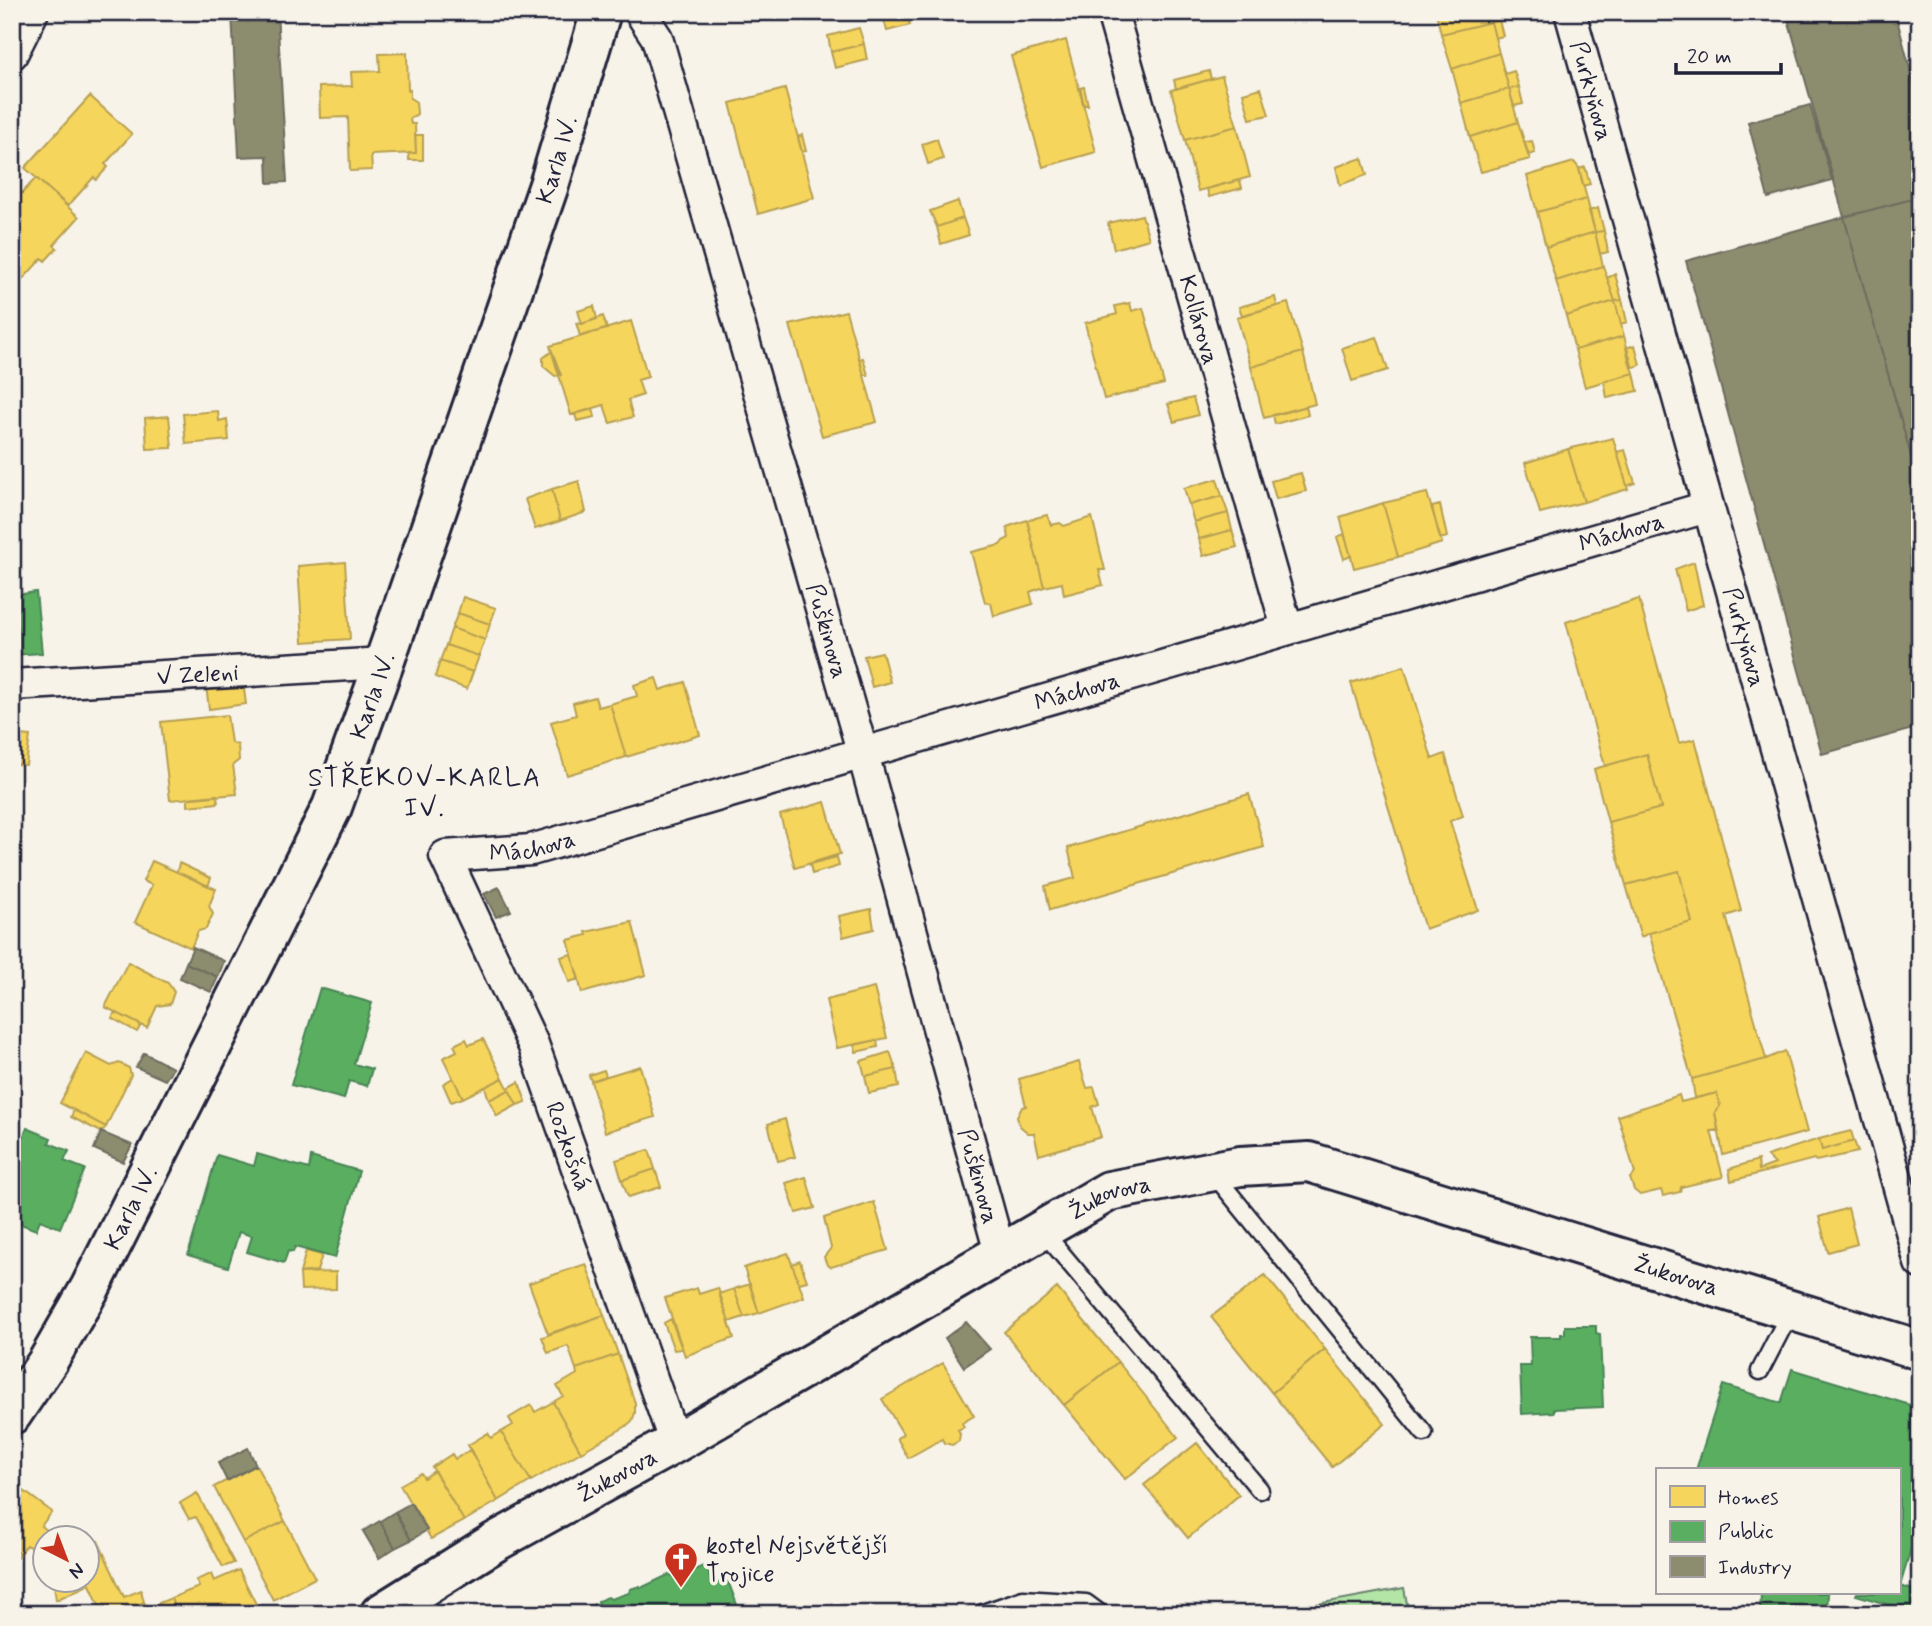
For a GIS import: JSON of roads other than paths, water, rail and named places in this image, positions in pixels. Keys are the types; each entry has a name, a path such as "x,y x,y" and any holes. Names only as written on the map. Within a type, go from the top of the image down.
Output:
{"street":[{"path":"12,54 33,12"},
{"name":"Karla IV.","path":"12,1414 48,1361 90,1288 332,807 549,185 601,12"},
{"name":"Puškinova","path":"640,12 657,38 863,754 1000,1253"},
{"name":"Kollárova","path":"1112,12 1287,628"},
{"name":"Purkyňova","path":"1570,12 1920,1263"},
{"name":"Máchova","path":"445,856 531,850 1707,508"},
{"name":"V Zeleni","path":"12,685 384,663"},
{"name":"Rozkošná","path":"445,856 533,1044 675,1444"},
{"name":"Žukovova","path":"380,1614 495,1542 675,1444 1041,1229 1109,1192 1211,1171 1240,1166 1309,1162 1791,1311 1918,1343"}],"lane":[{"path":"1211,1171 1424,1433"},
{"path":"1041,1229 1260,1490"},
{"path":"1760,1371 1791,1311"},
{"path":"980,1614 1023,1599 1086,1603 1101,1614"}],"place":[{"name":"kostel Nejsvětější Trojice","path":"681,1589"}],"district":[{"name":"STŘEKOV-KARLA IV.","path":"425,792"}]}
